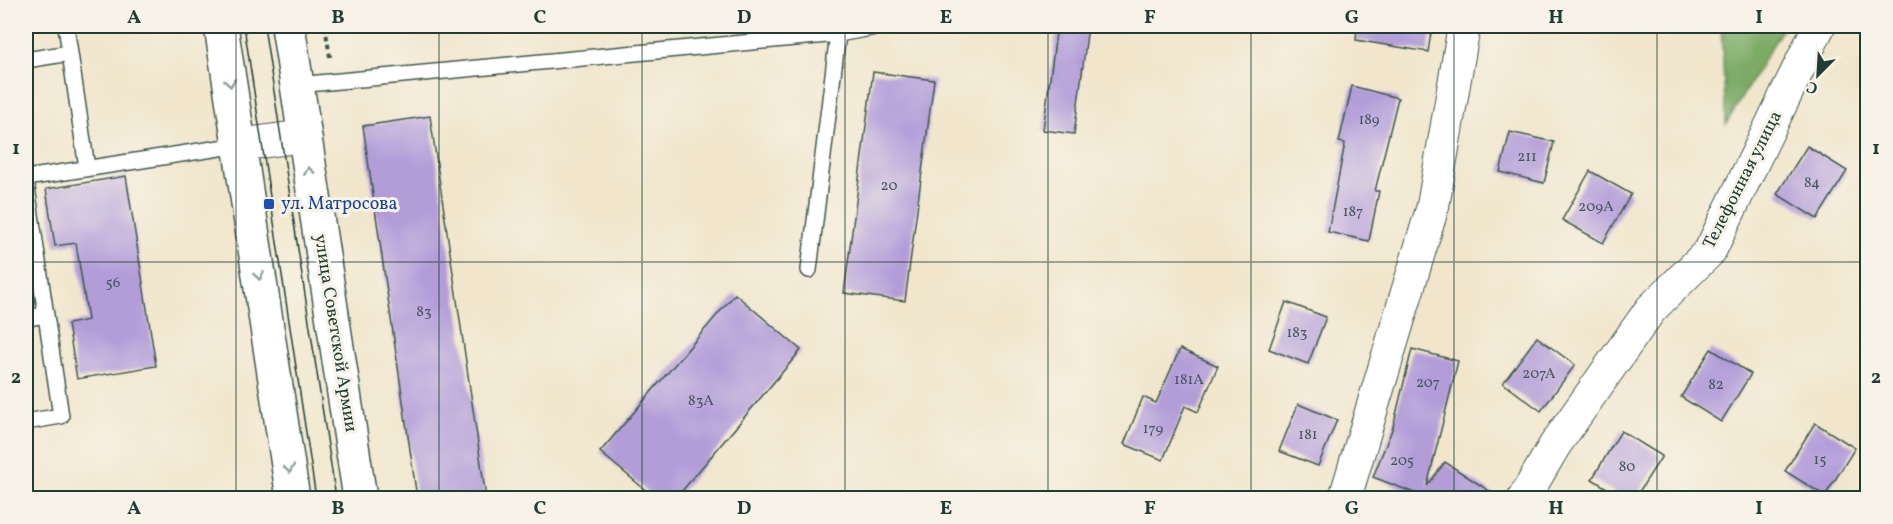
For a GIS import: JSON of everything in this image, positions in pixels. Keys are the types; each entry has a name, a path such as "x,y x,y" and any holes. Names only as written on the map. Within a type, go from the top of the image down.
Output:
{"main road":[{"path":"221,26 293,498"},
{"name":"улица Советской Армии","path":"288,26 360,498"}],"street":[{"path":"1345,498 1433,206 1464,26"},
{"name":"Телефонная улица","path":"1524,498 1555,445 1651,309 1710,251 1819,26"},
{"path":"239,145 304,136"}],"lane":[{"path":"66,26 87,168"},
{"path":"297,85 838,34 882,26"},
{"path":"809,270 838,34"},
{"path":"26,60 70,53"},
{"path":"26,422 61,416 26,180 87,168 239,145"},
{"path":"26,318 46,315"}],"path":[{"path":"325,26 334,81"}],"green space":[{"path":"1721,26 1784,26 1726,124"}],"building":[{"path":"1057,26 1088,26 1074,134 1043,130"},
{"path":"1357,26 1432,26 1428,52 1356,40"},
{"path":"873,72 934,80 905,301 844,293"},
{"path":"1352,86 1398,98 1375,191 1379,191 1369,241 1328,232 1345,143 1339,142"},
{"path":"430,116 486,498 417,498 363,126"},
{"path":"1510,132 1554,142 1544,183 1500,172"},
{"path":"1807,146 1847,171 1817,219 1777,194"},
{"path":"1590,171 1631,194 1603,243 1562,220"},
{"path":"126,176 156,366 77,379 68,324 88,320 76,243 55,246 46,189"},
{"path":"735,294 801,350 676,498 655,498 600,452"},
{"path":"1286,302 1326,317 1308,364 1269,349"},
{"path":"1537,337 1575,365 1541,411 1503,383"},
{"path":"1180,349 1218,366 1198,412 1185,406 1163,460 1124,444 1143,397 1156,403"},
{"path":"1412,349 1458,361 1427,486 1445,462 1500,498 1418,498 1420,495 1373,477 1393,427"},
{"path":"1711,349 1751,374 1721,422 1681,397"},
{"path":"1298,404 1337,420 1318,466 1279,451"},
{"path":"1815,423 1855,448 1825,496 1785,471"},
{"path":"1621,431 1662,456 1635,498 1623,498 1592,479"}],"tram line":[{"path":"244,26 316,498"},
{"path":"264,26 336,498"}],"place":[{"name":"ул. Матросова","path":"269,204"}]}
